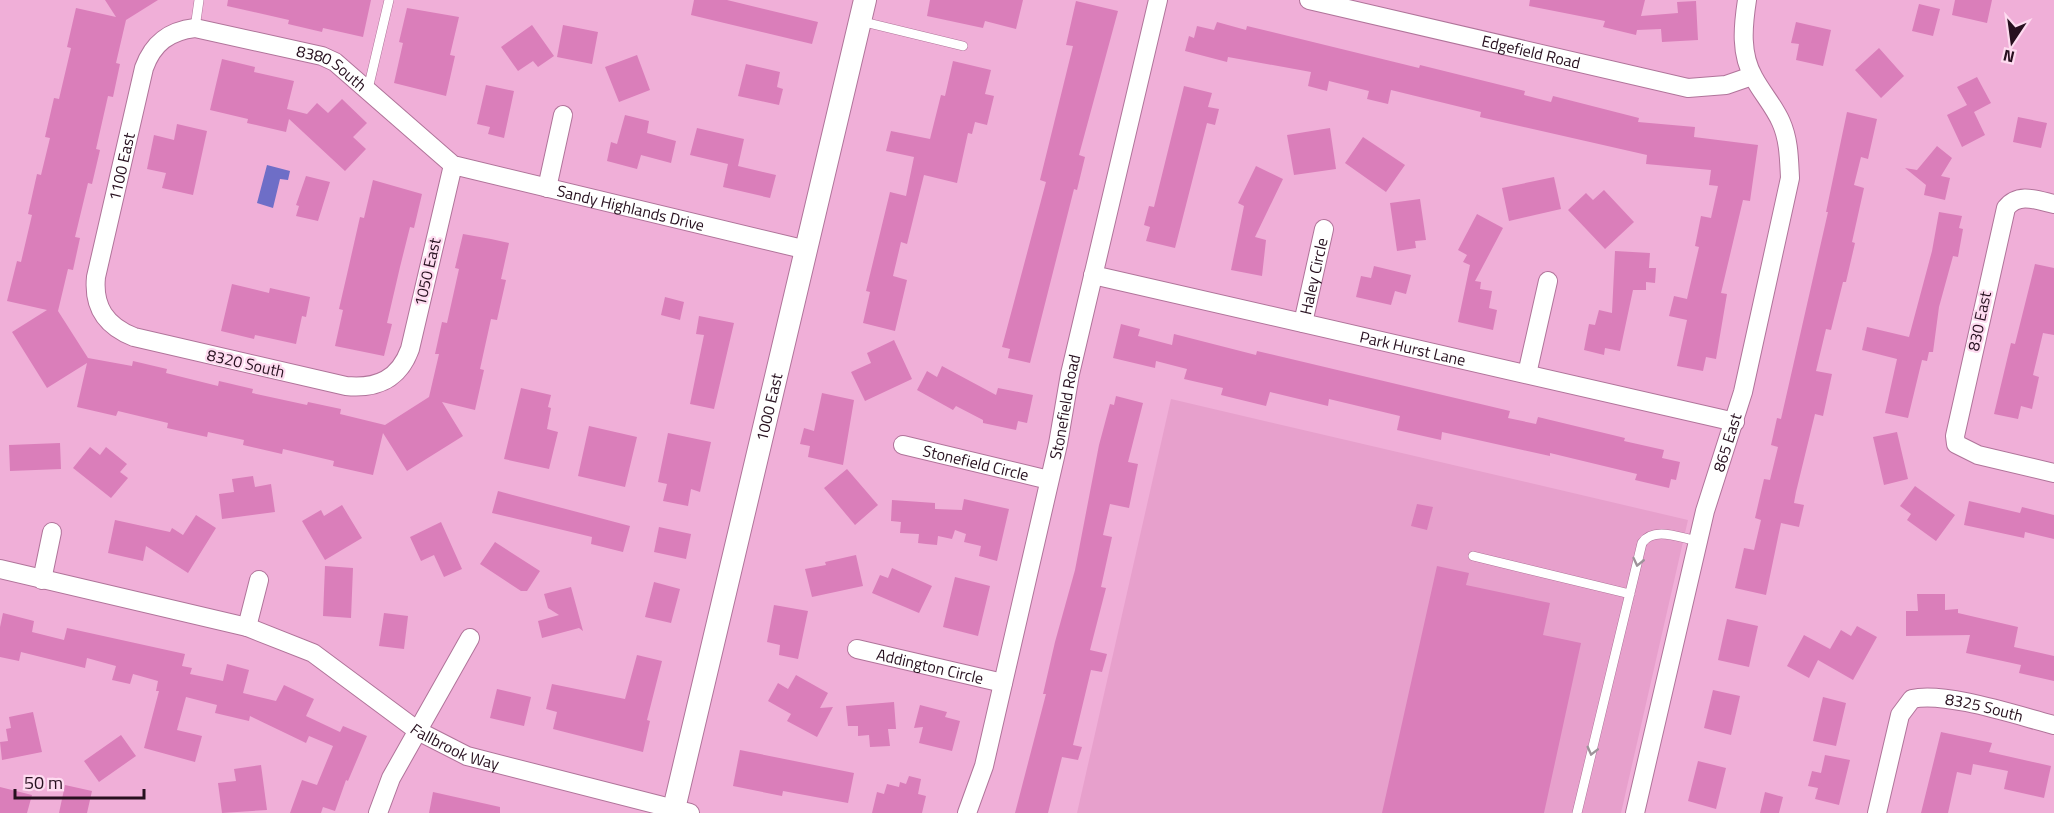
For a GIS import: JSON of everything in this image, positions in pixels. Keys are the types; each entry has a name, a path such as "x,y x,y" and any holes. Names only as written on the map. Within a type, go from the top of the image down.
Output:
{"street":[{"name":"Stonefield Road","path":"967,813 984,766 1093,275 1158,0"},
{"name":"Edgefield Road","path":"1309,0 1688,88 1726,85 1752,76"},
{"name":"865 East","path":"1635,813 1705,511 1735,422 1790,178 1789,150 1782,124 1752,76 1744,52 1743,26 1747,0"},
{"name":"1000 East","path":"679,812 862,11"},
{"name":"8380 South","path":"187,29 322,56 348,70 453,165"},
{"name":"1100 East","path":"102,316 94,291 96,277 144,68 156,45 187,29"},
{"path":"547,188 563,115"},
{"name":"Sandy Highlands Drive","path":"453,165 807,250"},
{"name":"1050 East","path":"395,376 410,349 453,165"},
{"name":"830 East","path":"2054,204 2030,199 2012,200 2000,225 1956,428 1956,444 1970,453 2054,473"},
{"name":"Haley Circle","path":"1304,323 1324,229"},
{"name":"Park Hurst Lane","path":"1093,275 1735,422"},
{"path":"1527,374 1548,281"},
{"name":"8320 South","path":"102,316 117,329 134,337 346,386 374,385 395,376"},
{"name":"Stonefield Circle","path":"903,445 1049,480"},
{"path":"42,580 52,532"},
{"name":"Fallbrook Way","path":"0,569 247,627 313,653 418,730 452,749 492,764 679,812"},
{"path":"247,627 259,580"},
{"path":"378,813 391,778 470,638"},
{"name":"Addington Circle","path":"857,649 1003,683"},
{"name":"8325 South","path":"1877,813 1900,715 1912,699 1922,697 1942,699 2054,725"}],"lane":[{"path":"187,29 199,0"},
{"path":"368,89 389,0"},
{"path":"862,11 963,46"},
{"path":"1577,813 1642,543 1647,537 1656,533 1698,541"},
{"path":"1473,556 1630,594"}],"shaded area":[{"path":"267,165 290,171 288,180 280,179 273,208 257,203"},
{"path":"1171,399 1688,520 1621,813 1077,813"}],"building":[{"path":"105,0 158,0 126,20 116,63 120,64 113,97 108,96 96,149 100,150 92,184 88,183 75,237 80,238 73,270 68,269 58,311 88,358 132,366 133,361 167,369 166,373 218,386 219,381 253,389 252,393 307,405 308,402 341,409 340,414 385,425 429,397 439,354 435,354 442,322 447,323 459,269 455,268 463,234 491,239 509,243 501,279 506,280 497,320 491,319 480,369 484,370 475,410 442,402 463,436 407,471 383,433 373,475 333,466 334,461 283,449 282,454 243,445 244,440 208,432 207,437 167,428 168,423 118,411 116,416 77,407 87,363 47,388 12,332 47,310 7,301 17,261 21,262 32,215 28,214 37,174 41,175 50,138 45,137 54,98 59,99 71,48 67,47 76,8 116,17"},
{"path":"228,0 371,0 363,37 323,28 322,32 288,24 289,20 227,6"},
{"path":"694,0 727,0 818,22 812,44 691,15"},
{"path":"930,0 1023,0 1016,29 985,21 983,28 927,16"},
{"path":"1530,0 1645,0 1641,16 1678,13 1677,2 1696,1 1698,40 1662,42 1661,29 1637,30 1636,35 1603,27 1605,21 1529,6"},
{"path":"1955,0 1992,0 1987,23 1952,15"},
{"path":"1076,1 1118,11 1079,155 1085,157 1077,190 1074,189 1030,363 1008,358 1010,349 1002,347 1046,182 1040,180 1073,46 1066,45"},
{"path":"1919,4 1940,9 1933,36 1912,31"},
{"path":"407,8 459,17 450,55 455,56 446,96 394,83 403,43 399,42"},
{"path":"1217,22 1246,30 1247,26 1419,68 1420,65 1525,91 1524,95 1551,102 1553,96 1639,118 1638,122 1695,127 1694,137 1758,145 1750,201 1743,200 1721,293 1727,294 1716,359 1706,357 1703,371 1677,366 1687,320 1669,316 1674,296 1687,299 1699,247 1695,246 1701,216 1711,218 1718,186 1709,185 1711,170 1646,164 1647,155 1480,117 1481,112 1391,90 1388,104 1367,99 1369,91 1329,81 1327,91 1308,86 1311,72 1228,57 1227,62 1185,51 1189,36 1194,38 1197,26 1214,30"},
{"path":"1796,22 1831,30 1823,66 1796,60 1799,44 1791,43"},
{"path":"532,25 554,56 538,67 533,61 518,71 501,47"},
{"path":"563,25 598,32 592,64 557,57"},
{"path":"1879,48 1904,76 1881,98 1855,70"},
{"path":"637,55 650,90 619,102 605,67"},
{"path":"222,59 255,67 254,72 294,81 287,109 307,114 317,103 328,113 342,99 367,123 353,137 366,149 345,171 289,119 286,132 247,123 248,119 210,110"},
{"path":"953,61 991,70 985,94 994,96 987,125 975,122 972,134 968,133 957,183 924,175 907,244 901,242 893,276 907,280 895,331 863,323 870,292 866,291 890,192 906,196 914,157 886,151 891,131 930,139 941,95 945,96"},
{"path":"746,64 780,72 777,87 783,89 779,105 738,96"},
{"path":"1977,77 1991,103 1974,112 1985,135 1962,147 1947,115 1967,105 1957,87"},
{"path":"486,85 514,91 504,138 488,134 490,127 477,124"},
{"path":"1184,86 1212,93 1208,107 1219,109 1215,125 1207,123 1175,248 1146,241 1150,227 1144,225 1149,206 1154,207"},
{"path":"1847,112 1877,119 1868,159 1861,157 1854,185 1864,188 1846,282 1843,282 1831,330 1826,329 1816,371 1832,374 1823,416 1815,414 1796,492 1794,503 1804,505 1799,527 1781,523 1766,595 1735,588 1744,548 1754,550 1761,520 1755,518 1764,479 1770,480 1778,447 1771,445 1777,418 1781,419 1828,212 1826,212"},
{"path":"625,115 649,121 647,133 676,141 671,163 641,155 637,169 607,161 611,142 617,144"},
{"path":"2018,117 2047,123 2041,148 2013,142"},
{"path":"177,124 207,131 193,195 162,188 166,173 147,169 154,135 174,140"},
{"path":"697,128 744,139 738,166 776,175 770,198 723,187 728,164 690,155"},
{"path":"1330,128 1336,169 1294,175 1287,135"},
{"path":"1363,137 1405,165 1386,192 1345,163"},
{"path":"1937,146 1952,158 1941,176 1950,178 1945,200 1924,195 1926,185 1905,168 1917,170"},
{"path":"1256,166 1283,179 1255,237 1266,240 1262,276 1231,270 1244,206 1238,203"},
{"path":"306,176 330,182 318,221 296,216 299,206 296,205"},
{"path":"1554,177 1561,209 1509,221 1502,188"},
{"path":"373,180 422,194 414,228 410,227 400,267 387,323 392,324 384,356 335,346 343,310 339,309 360,217 364,218"},
{"path":"1604,190 1634,222 1605,249 1568,210 1586,193 1593,200"},
{"path":"1420,199 1426,240 1415,241 1416,248 1397,251 1390,203"},
{"path":"1939,212 1962,216 1959,228 1963,229 1958,257 1953,256 1939,307 1933,352 1929,352 1927,361 1922,360 1908,418 1885,413 1897,359 1862,350 1867,327 1909,337 1932,251"},
{"path":"1477,214 1503,228 1475,281 1481,282 1480,289 1492,291 1489,308 1497,310 1493,330 1458,322 1470,265 1463,262 1467,255 1458,250"},
{"path":"1615,251 1650,253 1649,268 1656,268 1655,283 1646,282 1646,290 1633,290 1620,351 1605,348 1604,355 1584,350 1589,324 1595,325 1599,310 1612,313"},
{"path":"2035,264 2054,268 2054,335 2043,333 2033,375 2039,377 2032,409 2021,406 2018,419 1994,414 2011,343 2015,344"},
{"path":"1374,266 1411,275 1406,294 1395,291 1391,305 1356,297 1361,276 1371,278"},
{"path":"232,284 269,293 270,288 310,297 306,317 302,316 296,344 255,335 254,339 221,331"},
{"path":"665,297 684,302 680,320 661,315"},
{"path":"699,316 734,323 714,409 690,404 704,335 696,334"},
{"path":"1121,324 1140,329 1138,336 1172,345 1174,334 1256,355 1257,351 1510,411 1508,418 1536,424 1538,417 1625,438 1624,441 1664,450 1662,458 1680,462 1676,480 1671,479 1669,488 1635,480 1637,474 1550,453 1550,456 1442,432 1441,440 1397,430 1400,416 1329,399 1328,406 1270,392 1266,406 1221,395 1223,388 1184,379 1187,369 1156,361 1155,368 1113,358"},
{"path":"894,340 912,379 865,401 851,372 871,363 867,353"},
{"path":"942,366 996,395 998,388 1033,395 1027,423 1018,421 1016,430 983,423 983,420 956,406 953,410 917,390 927,371 937,377"},
{"path":"521,388 551,395 547,429 558,432 549,469 504,459"},
{"path":"822,393 854,400 843,465 808,457 810,446 800,444 804,428 814,431"},
{"path":"1116,396 1143,403 1128,462 1138,464 1129,508 1110,504 1103,535 1112,537 1101,587 1106,588 1090,650 1107,654 1102,672 1091,670 1073,745 1082,747 1078,760 1062,757 1048,813 1015,813 1046,694 1043,694 1055,642 1075,570 1099,445 1110,404 1114,405"},
{"path":"589,426 637,437 625,487 578,476"},
{"path":"1897,432 1908,479 1884,485 1873,437"},
{"path":"668,433 711,442 700,492 691,489 688,506 663,501 667,484 658,482"},
{"path":"60,443 61,469 10,471 9,445"},
{"path":"90,447 100,455 106,447 127,464 120,472 128,478 111,498 73,468"},
{"path":"847,469 878,505 855,525 824,488"},
{"path":"253,476 255,487 271,484 275,512 222,519 219,494 234,492 232,479"},
{"path":"1915,486 1955,515 1936,541 1907,520 1911,514 1900,506"},
{"path":"498,491 630,526 623,552 591,544 592,537 492,513"},
{"path":"964,499 1009,509 997,561 979,556 981,546 964,542 966,534 955,530 952,539 938,536 937,545 918,543 919,534 900,533 901,522 891,521 892,500 935,503 935,509 962,510"},
{"path":"1969,501 2020,513 2022,507 2054,515 2054,539 2025,532 2024,538 1964,525"},
{"path":"1417,504 1433,507 1427,530 1411,526"},
{"path":"342,505 362,538 325,560 302,521 321,510 324,516"},
{"path":"196,515 216,528 188,573 146,546 143,561 108,553 115,520 170,532 172,528 183,535"},
{"path":"441,522 462,569 444,577 434,555 421,561 410,537"},
{"path":"659,527 691,534 686,559 654,552"},
{"path":"495,542 540,571 527,591 521,591 480,564"},
{"path":"856,555 863,586 812,597 805,569"},
{"path":"325,566 353,568 351,618 323,616"},
{"path":"1437,566 1469,573 1466,585 1550,603 1543,635 1581,643 1544,813 1382,813"},
{"path":"892,568 932,586 919,613 872,593 880,575 888,578"},
{"path":"955,577 990,586 978,636 943,627"},
{"path":"654,582 680,589 671,623 645,617"},
{"path":"571,587 583,631 579,628 542,638 538,621 559,615 548,608 544,594"},
{"path":"1917,594 1945,594 1945,610 1958,609 1958,613 2018,627 2014,647 2054,656 2054,681 2019,673 2021,665 1966,653 1970,635 1906,636 1906,611 1918,611"},
{"path":"774,605 808,611 798,659 779,655 780,645 767,642"},
{"path":"3,613 34,621 32,632 64,640 67,628 185,654 182,666 192,668 190,674 223,681 227,664 249,670 243,693 276,701 284,685 314,699 306,716 340,732 343,726 367,736 348,781 346,780 335,811 323,807 321,813 290,813 302,780 317,785 333,746 309,736 306,743 250,716 249,721 215,713 217,705 186,697 177,730 202,736 195,762 144,748 159,691 156,691 158,681 133,674 130,684 112,680 116,666 87,658 85,668 21,652 19,661 0,657 0,627"},
{"path":"384,613 408,616 404,649 379,646"},
{"path":"1727,619 1758,626 1749,667 1718,660"},
{"path":"1857,626 1877,637 1853,680 1818,660 1809,678 1787,666 1804,635 1830,649 1841,630 1851,636"},
{"path":"637,655 662,661 647,720 650,721 643,752 553,729 557,712 546,709 552,684 625,699"},
{"path":"796,675 828,693 820,708 833,707 817,737 787,721 791,714 768,701 778,683 788,689"},
{"path":"497,689 531,697 524,726 490,718"},
{"path":"1713,690 1740,696 1731,735 1704,728"},
{"path":"1823,697 1846,703 1836,746 1813,741"},
{"path":"894,702 896,729 888,729 890,746 870,747 869,735 858,736 858,726 848,726 846,706"},
{"path":"920,705 947,712 945,717 960,721 952,751 919,743 923,727 914,728"},
{"path":"33,712 42,752 2,760 0,742 8,741 6,729 11,728 9,717"},
{"path":"1941,732 1992,743 1989,752 2051,766 2044,798 2004,789 2008,771 1973,764 1971,775 1957,772 1948,813 1921,813"},
{"path":"121,735 136,756 99,782 84,761"},
{"path":"740,750 854,773 848,803 783,791 782,796 733,786"},
{"path":"1825,755 1850,760 1839,805 1815,799 1818,788 1808,786 1812,771 1821,773"},
{"path":"1698,761 1726,768 1716,809 1688,801"},
{"path":"261,765 267,810 222,813 218,783 236,781 234,769"},
{"path":"909,776 921,779 918,794 926,796 922,813 872,813 877,792 884,794 887,784 899,787 900,782 906,784"},
{"path":"65,785 92,791 87,813 59,813"},
{"path":"0,787 32,795 27,813 0,813"},
{"path":"433,792 500,807 500,813 429,813"},
{"path":"1765,792 1783,797 1779,813 1760,813"}]}
